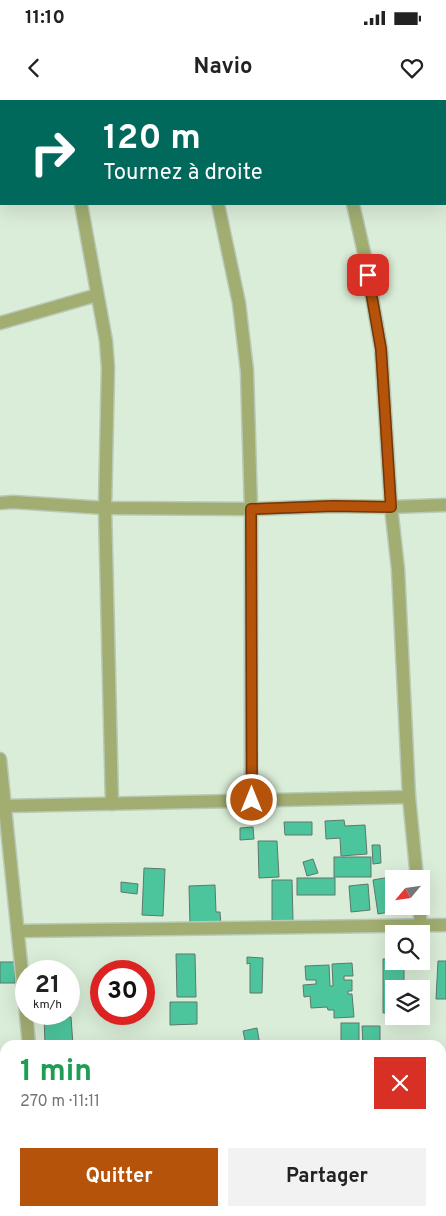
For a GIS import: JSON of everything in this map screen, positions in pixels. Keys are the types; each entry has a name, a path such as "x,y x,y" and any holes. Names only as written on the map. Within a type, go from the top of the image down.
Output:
{"street":[{"path":"81,205 106,341 108,368 105,508 112,804"},
{"path":"218,205 239,303 247,371 251,509 252,800"},
{"path":"353,205 381,349 391,507 398,569 409,797 416,870"},
{"path":"0,323 97,295"},
{"path":"0,503 13,502 105,508 251,509 446,505"},
{"path":"0,759 21,960"},
{"path":"5,806 409,797"},
{"path":"430,926 446,925"},
{"path":"18,931 385,926"},
{"path":"27,1025 29,1040"}],"building":[{"path":"344,820 345,826 365,825 367,854 341,856 340,838 326,839 325,821"},
{"path":"284,822 312,822 312,835 285,835"},
{"path":"253,827 254,839 240,840 240,828"},
{"path":"258,841 277,841 279,877 259,878"},
{"path":"372,845 380,845 381,863 373,864"},
{"path":"334,857 371,857 371,877 334,877"},
{"path":"313,859 318,873 307,876 303,862"},
{"path":"144,868 165,869 163,916 142,915"},
{"path":"297,878 335,878 335,895 297,895"},
{"path":"385,878 385,913 378,914 373,880"},
{"path":"272,880 292,880 293,921 272,921"},
{"path":"121,882 138,884 137,894 121,892"},
{"path":"368,884 370,910 351,912 349,886"},
{"path":"215,885 216,912 220,912 221,925 190,926 189,886"},
{"path":"176,954 195,954 196,997 177,997"},
{"path":"247,957 263,958 262,993 250,993 250,963 247,964"},
{"path":"383,959 385,959 385,970 404,970 404,980 385,980 385,1013 383,1013"},
{"path":"438,961 446,961 446,999 436,999"},
{"path":"0,962 15,962 15,983 0,983"},
{"path":"352,963 353,976 344,976 344,980 352,980 352,991 348,991 348,994 352,994 354,1017 334,1018 334,1010 328,1010 327,1007 311,1008 310,996 304,997 303,985 316,984 316,980 306,980 305,966 329,965 330,986 333,986 332,964"},
{"path":"170,1002 197,1002 197,1024 170,1025"},
{"path":"341,1023 359,1023 359,1040 341,1040"},
{"path":"44,1025 72,1025 73,1040 45,1040"},
{"path":"362,1026 380,1026 380,1040 363,1040"},
{"path":"257,1028 259,1040 245,1040 243,1031"}],"route":[{"path":"252,800 251,509 333,506 391,507 381,349 368,275"}]}
